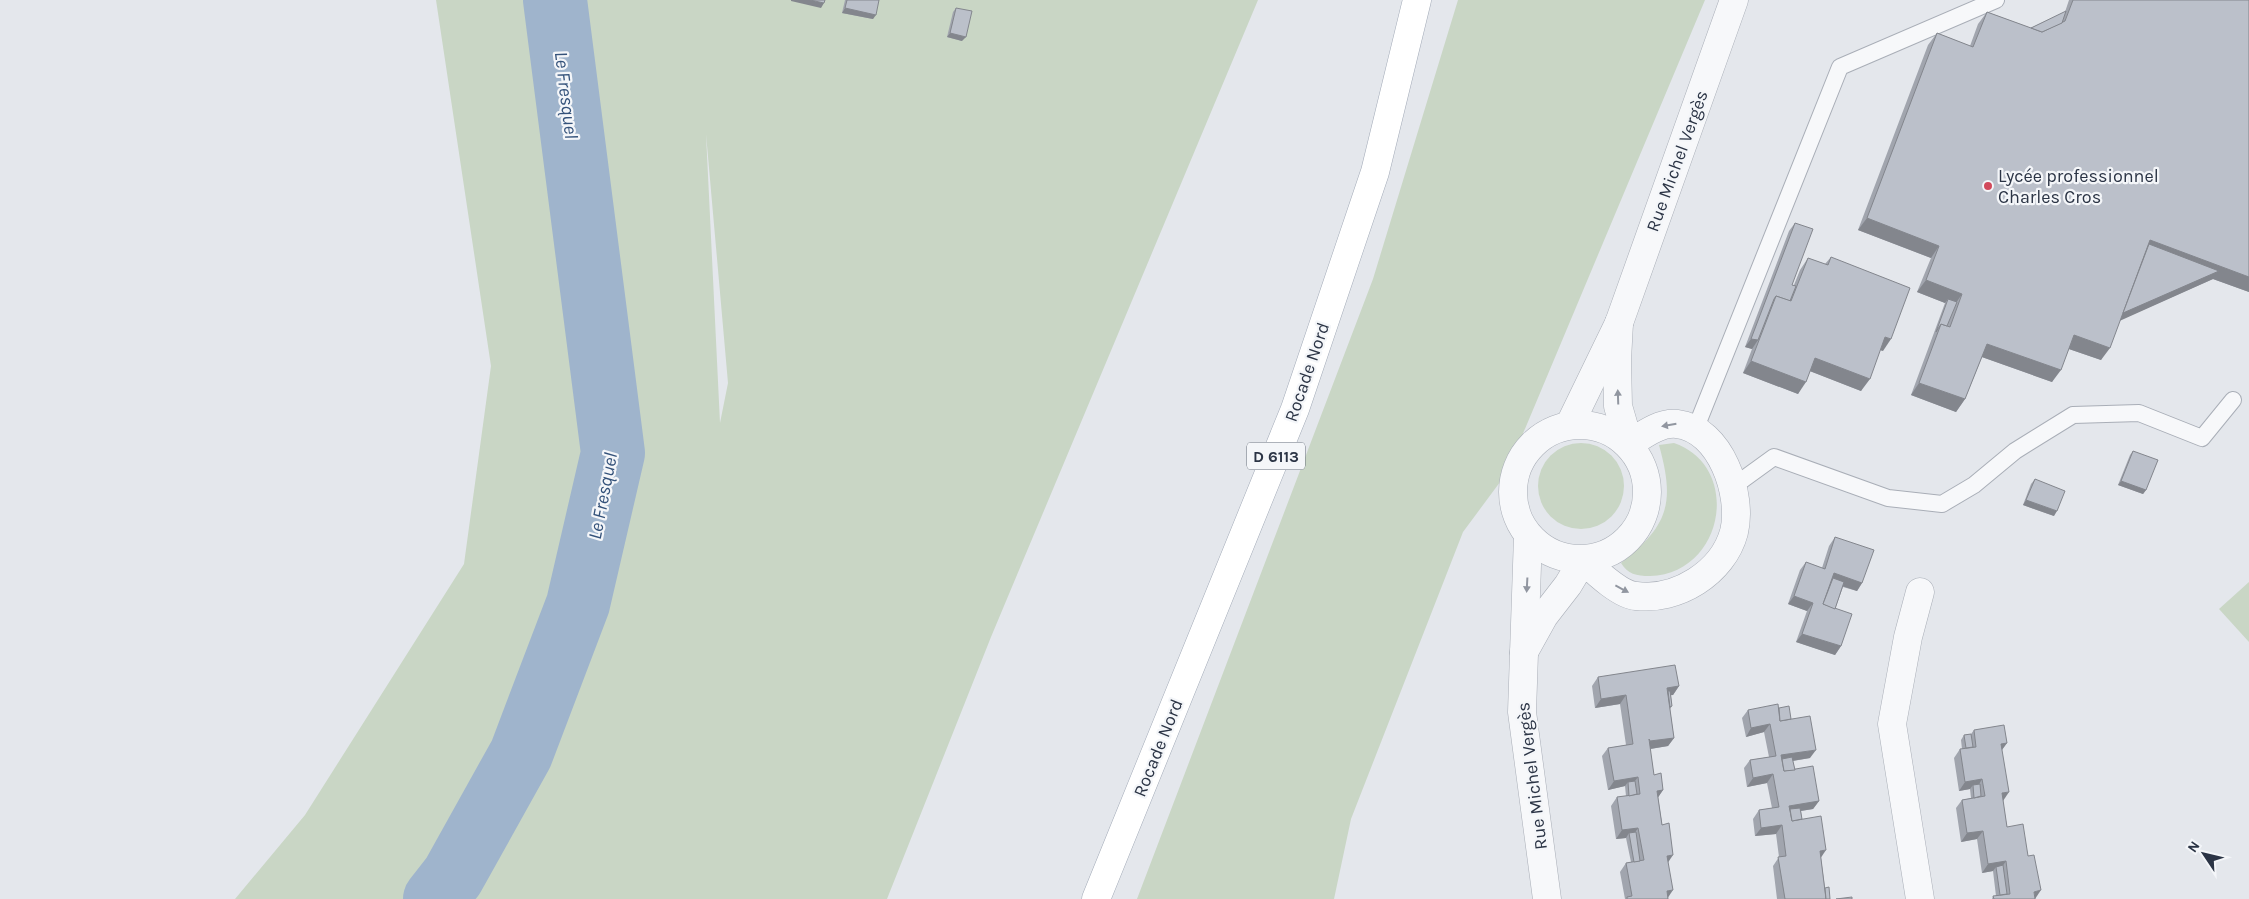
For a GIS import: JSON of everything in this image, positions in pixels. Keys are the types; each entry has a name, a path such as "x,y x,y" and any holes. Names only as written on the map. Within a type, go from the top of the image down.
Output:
{"main road":[{"name":"Rocade Nord","path":"1096,899 1295,409 1375,172 1417,0"}],"street":[{"name":"Rue Michel Vergès","path":"1570,424 1619,323 1734,0"},
{"name":"Rue Michel Vergès","path":"1619,323 1617,360 1618,406 1629,444"},
{"path":"1570,424 1602,427 1629,444 1643,465 1648,491 1644,516 1630,538 1609,554 1583,560 1553,554 1528,536 1517,518 1512,498 1513,478 1521,458 1534,442 1551,430 1570,424"},
{"path":"1583,560 1602,578 1635,596 1672,593 1695,582 1712,568 1724,553 1734,532 1736,508 1734,486 1720,456 1695,430 1677,424 1652,429 1629,444"},
{"name":"Rue Michel Vergès","path":"1528,536 1522,712 1547,899"},
{"name":"Rue Michel Vergès","path":"1524,652 1544,616 1568,585 1583,560"},
{"path":"1920,592 1908,637 1892,724 1920,899"}],"lane":[{"path":"1695,430 1840,67 1996,0"},
{"path":"1734,486 1774,457 1888,498 1942,504 1974,484 2015,451 2073,415 2139,413 2202,438 2233,400"}],"green space":[{"path":"436,0 1258,0 991,637 887,899 235,899 305,815 464,564 491,366","holes":["706,134 728,383 720,423"]},
{"path":"1458,0 1705,0 1506,474 1463,532 1351,819 1334,899 1137,899 1373,279"},
{"path":"1581,443 1597,446 1605,450 1617,462 1621,470 1624,486 1621,502 1617,510 1605,522 1597,526 1581,529 1565,526 1557,522 1545,510 1541,502 1538,486 1541,470 1545,462 1557,450 1565,446"},
{"path":"1674,443 1696,456 1710,474 1716,495 1716,518 1708,539 1695,558 1675,571 1650,576 1637,575 1627,570 1621,563 1649,537 1664,512 1667,498 1667,483 1659,445"},
{"path":"2249,582 2249,642 2219,609"}],"building":[{"path":"810,0 825,0 824,3"},
{"path":"847,0 879,0 876,15 845,8"},
{"path":"2073,0 2249,0 2249,277 2150,240 2110,348 2074,335 2061,370 1987,344 1965,399 1919,383 1941,324 1950,327 1962,294 1926,280 1939,246 1867,218 1937,33 1973,47 1987,12 2042,32 2065,21"},
{"path":"956,8 972,11 966,37 950,33"},
{"path":"2066,11 2062,23 2042,32 2031,28"},
{"path":"1795,223 1813,229 1792,285 1796,286 1790,301 1776,296 1758,340 1751,339"},
{"path":"2149,244 2219,271 2123,313"},
{"path":"1831,257 1910,288 1891,339 1885,337 1870,379 1815,358 1806,382 1751,361 1776,296 1791,301 1808,258 1828,265"},
{"path":"1948,299 1957,302 1947,326 1941,324 1936,332"},
{"path":"2133,451 2158,460 2146,490 2121,481"},
{"path":"2035,479 2065,491 2057,511 2026,500"},
{"path":"1835,537 1874,550 1862,583 1834,573 1823,604 1852,614 1841,646 1802,634 1813,603 1794,596 1806,562 1825,569"},
{"path":"1833,578 1844,582 1835,609 1823,604"},
{"path":"1675,665 1679,686 1667,688 1674,738 1650,741 1649,739 1654,775 1661,773 1663,790 1657,791 1662,825 1669,823 1673,855 1667,856 1673,890 1667,891 1668,899 1627,899 1627,897 1632,896 1626,863 1644,860 1638,828 1622,830 1617,797 1640,794 1638,777 1614,781 1608,748 1633,744 1626,695 1601,699 1598,677"},
{"path":"1668,691 1670,691 1672,706 1670,707"},
{"path":"1778,704 1780,721 1810,716 1816,750 1781,755 1784,771 1813,766 1819,801 1789,806 1792,821 1821,816 1826,850 1820,851 1826,899 1785,899 1778,857 1786,856 1782,825 1761,828 1759,810 1779,807 1773,774 1753,778 1750,760 1776,756 1770,724 1751,728 1748,710"},
{"path":"1789,706 1791,719 1780,721 1779,708"},
{"path":"2004,725 2007,743 2001,744 2009,792 2002,793 2007,827 2023,824 2028,856 2034,855 2041,890 2034,892 2035,899 1994,899 1993,896 2010,894 2006,861 1988,864 1983,831 1967,833 1962,800 1985,796 1982,779 1965,782 1960,749 1976,747 1974,730"},
{"path":"1971,734 1973,747 1966,748 1964,735"},
{"path":"1792,757 1795,770 1784,771 1782,759"},
{"path":"1635,781 1637,794 1629,796 1628,782"},
{"path":"1980,784 1981,796 1974,798 1973,785"},
{"path":"1800,808 1802,819 1792,821 1790,809"},
{"path":"1636,832 1640,861 1634,862 1629,833"},
{"path":"2003,865 2007,894 2000,895 1996,867"},
{"path":"1829,887 1830,899 1826,899 1825,888"},
{"path":"1852,897 1852,899 1836,899"}],"waterway":[{"name":"Le Fresquel","path":"435,899 453,876 521,754 578,604 613,453 555,0"}],"place":[{"name":"Lycée professionnel Charles Cros","path":"1988,186"}]}
